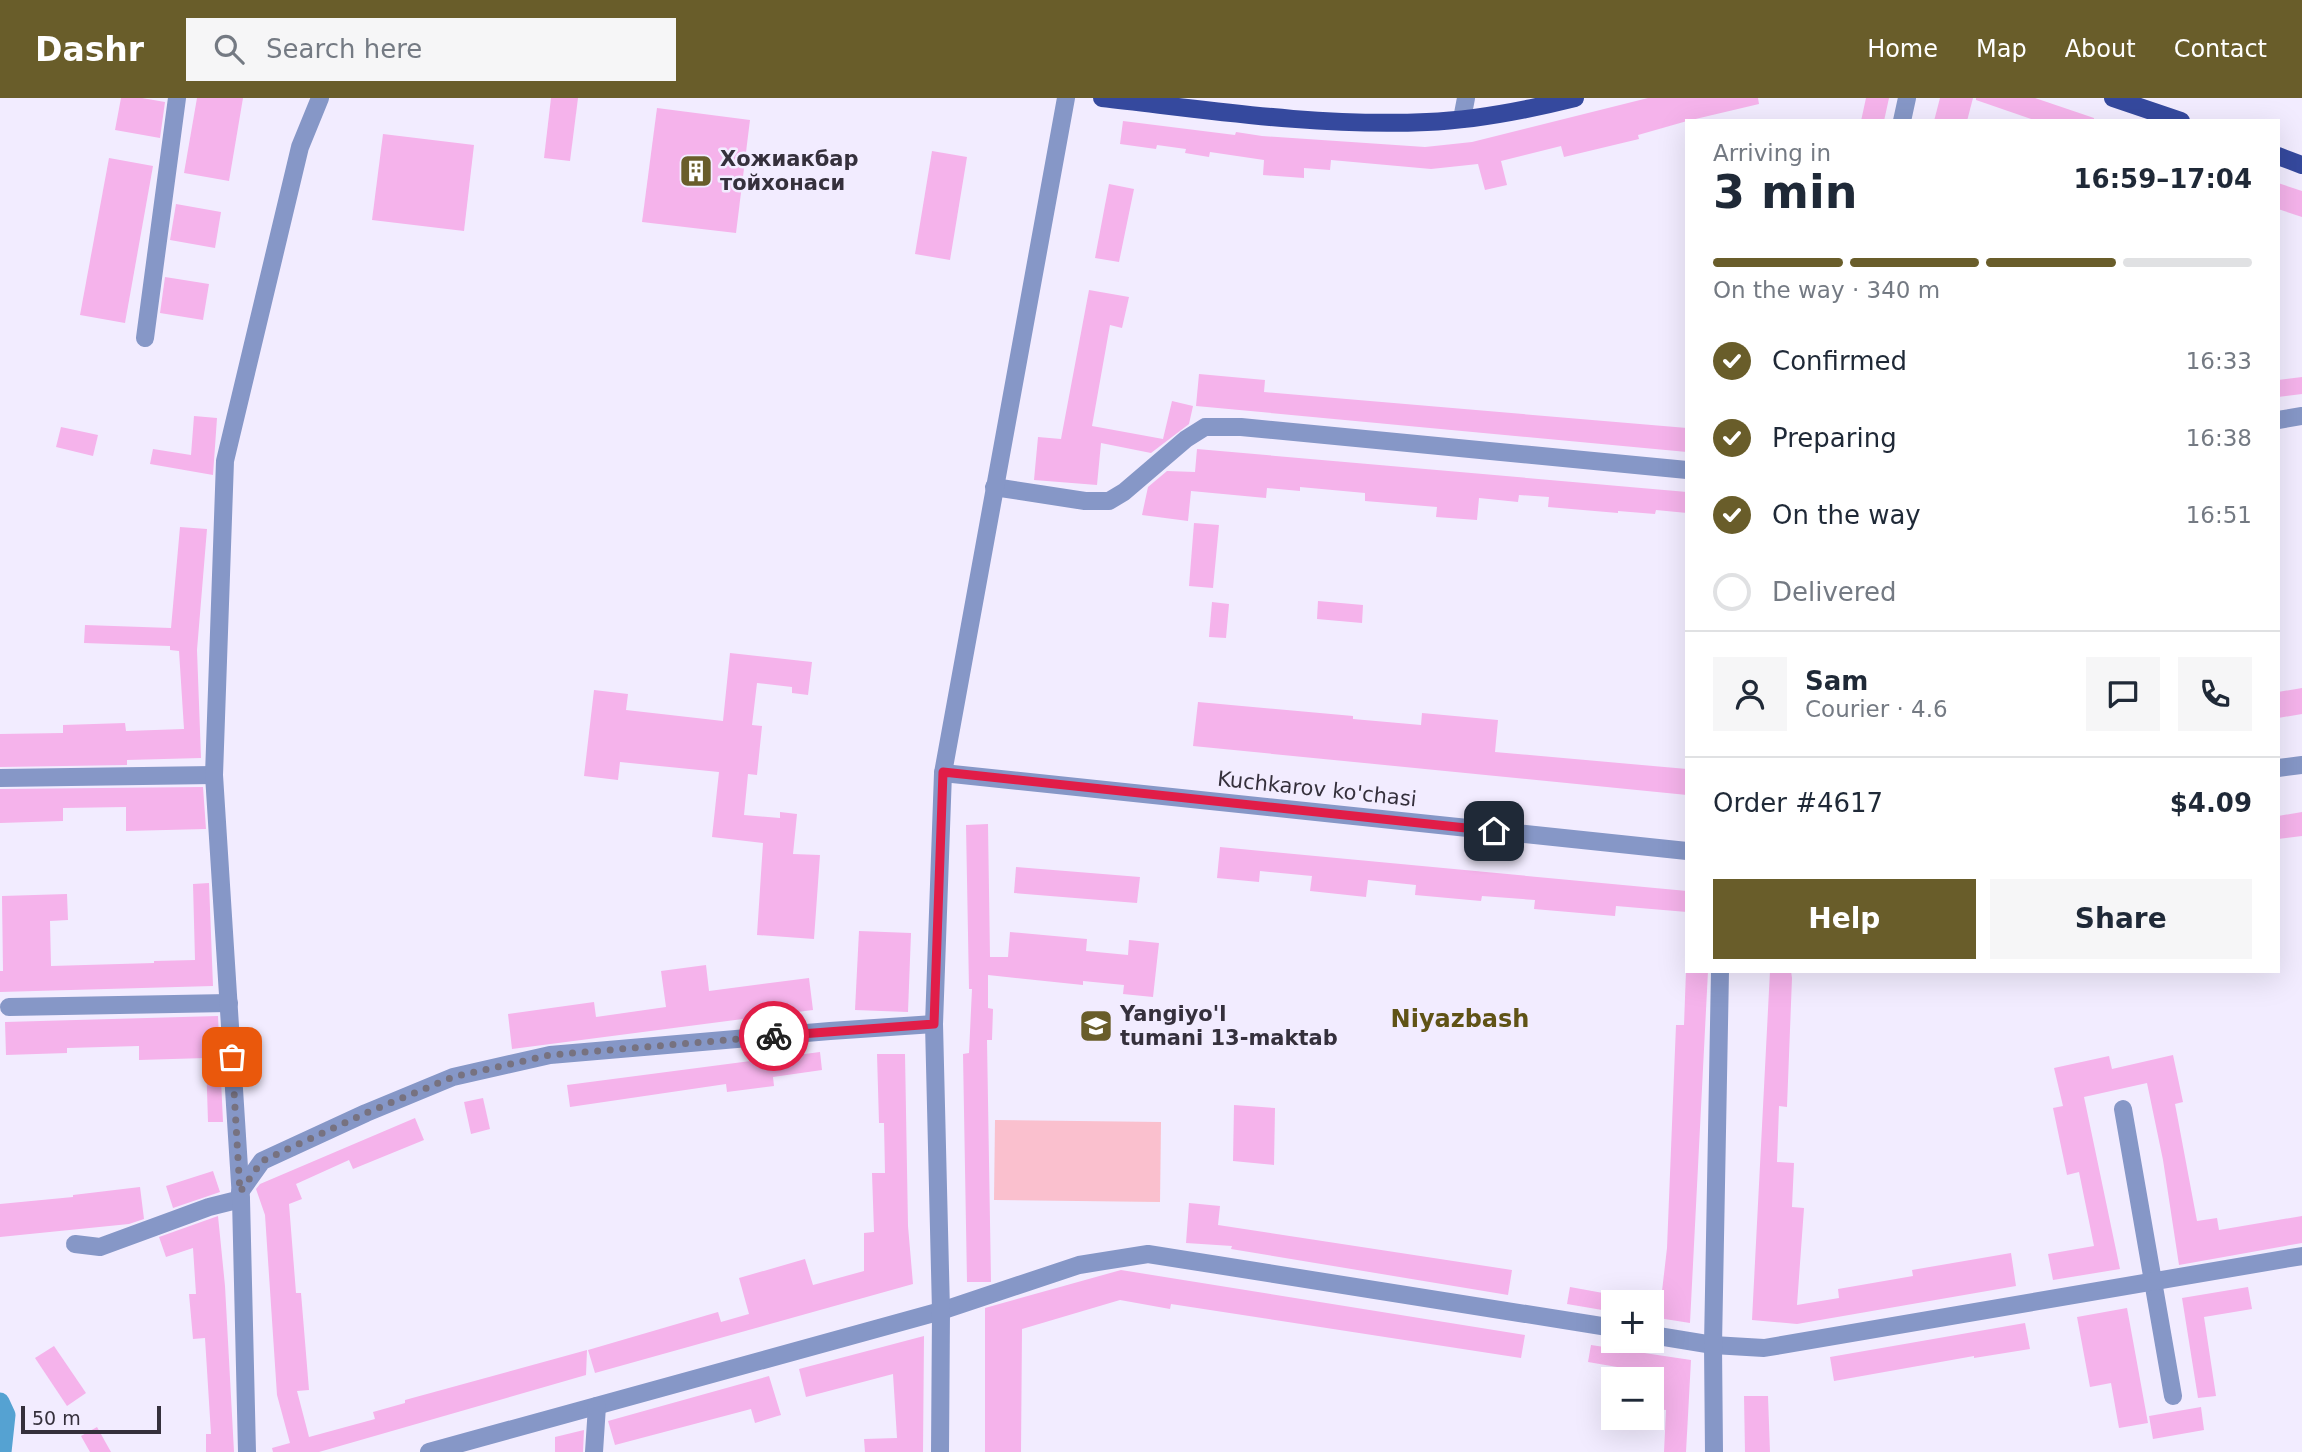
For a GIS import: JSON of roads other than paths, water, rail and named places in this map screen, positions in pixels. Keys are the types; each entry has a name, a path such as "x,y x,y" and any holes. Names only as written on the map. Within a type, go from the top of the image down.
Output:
{"main road":[{"path":"1102,98 1312,121 1415,122 1462,119 1575,98"},
{"path":"2113,98 2175,119"},
{"path":"2280,157 2302,165"}],"street":[{"path":"145,338 177,98"},
{"path":"247,1452 241,1195 214,775 225,461 300,147 320,98"},
{"path":"940,1452 941,1311 934,1024 943,772 1066,98"},
{"path":"1462,119 1466,98"},
{"path":"1902,119 1907,98"},
{"path":"2280,420 2302,416"},
{"path":"994,487 1085,501 1109,501 1205,427 1241,426 1685,470"},
{"path":"2280,768 2302,765"},
{"name":"Kuchkarov ko'chasi","path":"943,772 1685,851"},
{"path":"0,778 214,775"},
{"path":"1714,1452 1713,1345 1720,973"},
{"path":"9,1007 229,1003"},
{"path":"75,1244 100,1247 241,1195 262,1161 453,1077 550,1055 934,1024"},
{"path":"2123,1109 2173,1396"},
{"path":"429,1452 941,1311 1079,1265 1149,1255 1601,1326"},
{"path":"1664,1337 1713,1345 1764,1348 2302,1256"},
{"path":"594,1452 597,1406"}],"waterway":[{"path":"0,1402 6,1415 2,1452"}],"place":[{"name":"Хожиакбар тойхонаси","path":"696,171"},
{"name":"Yangiyo'l tumani 13-maktab","path":"1096,1026"}],"district":[{"name":"Niyazbash","path":"1460,1019"}]}
